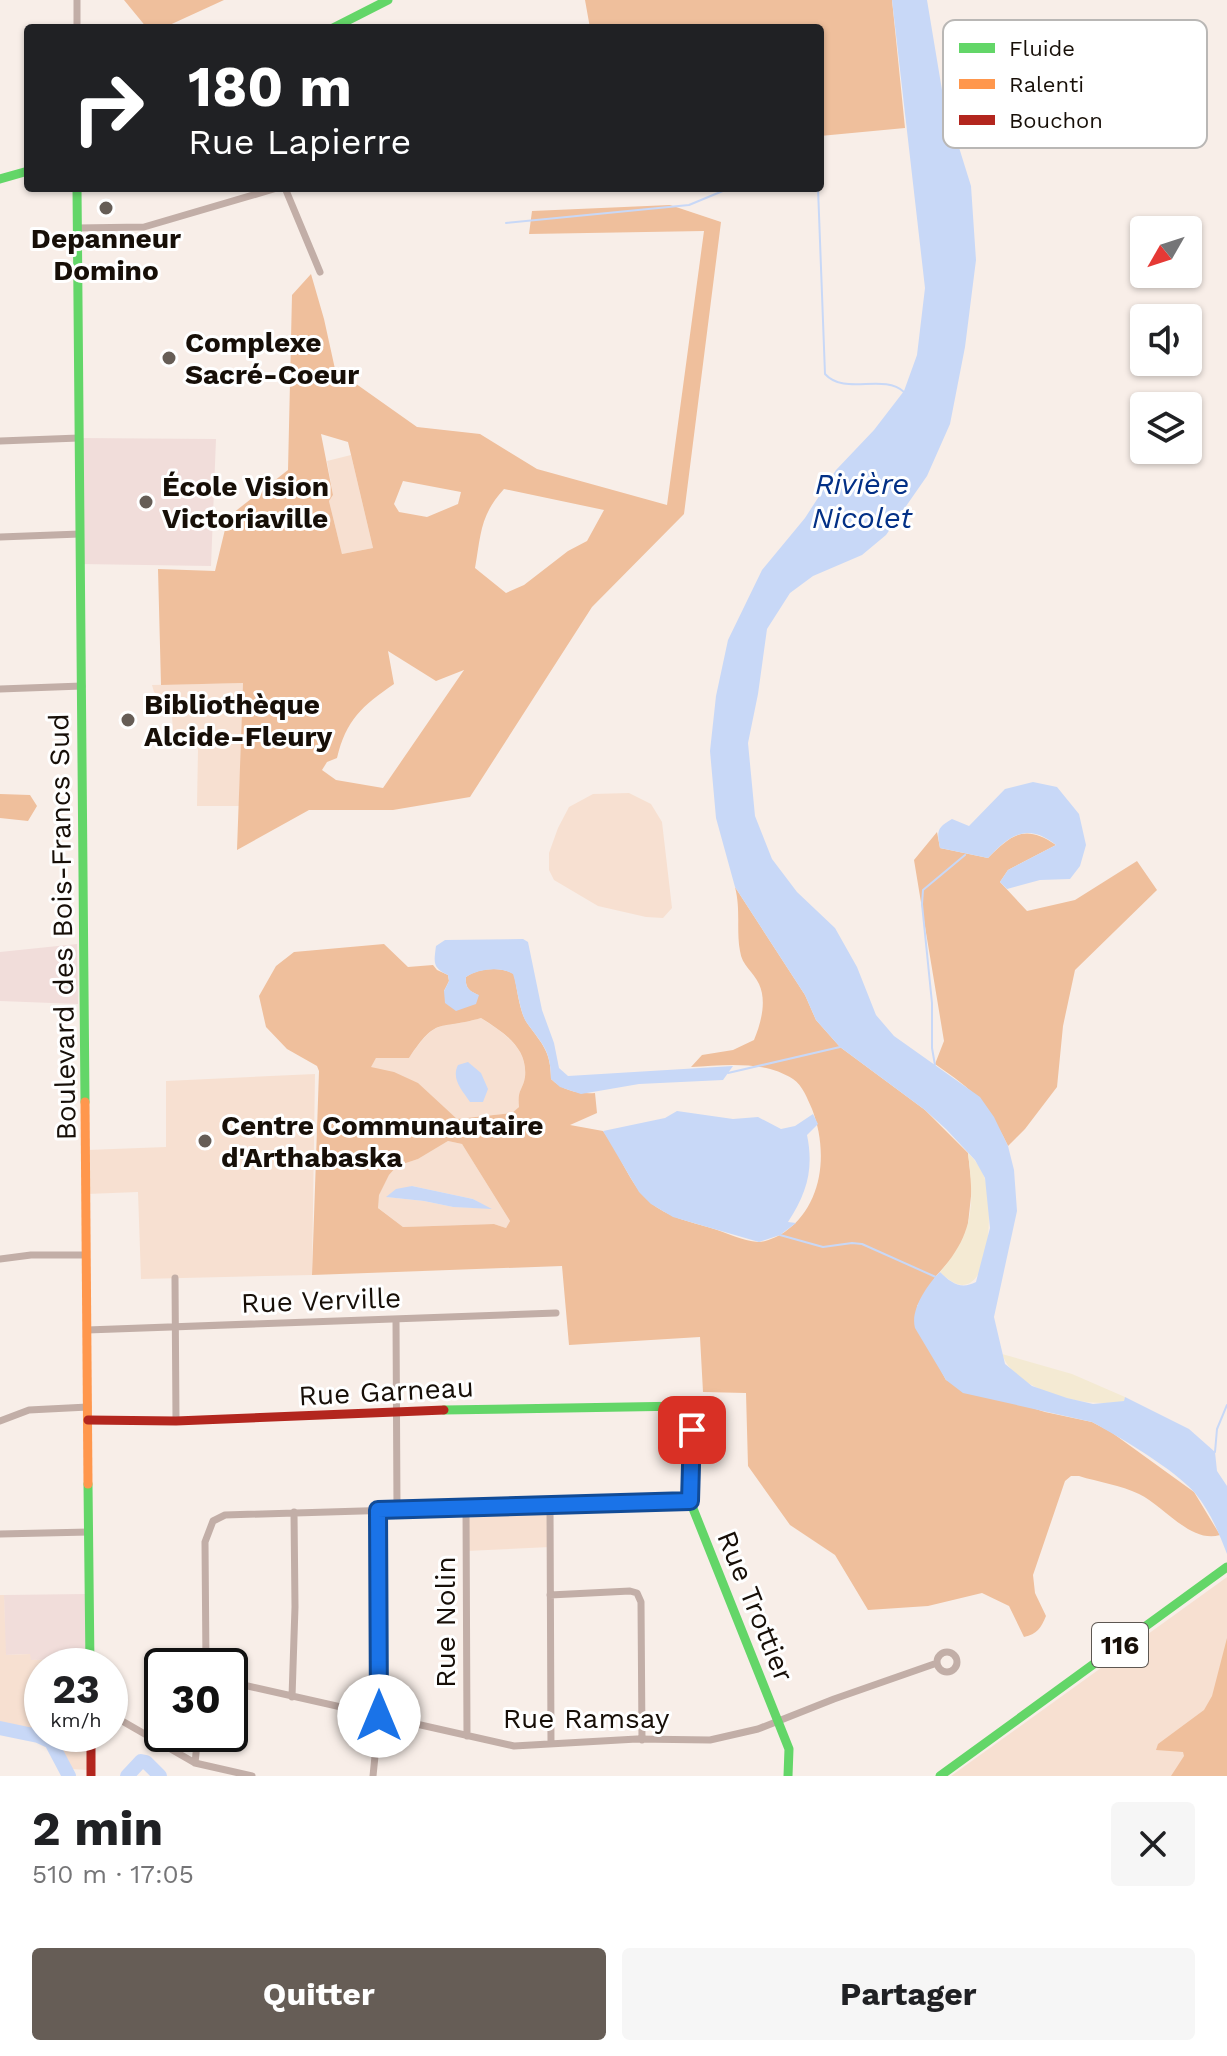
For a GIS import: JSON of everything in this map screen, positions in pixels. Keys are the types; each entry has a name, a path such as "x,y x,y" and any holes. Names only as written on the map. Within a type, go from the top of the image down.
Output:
{"street":[{"path":"77,0 77,24"},
{"path":"341,24 388,0"},
{"path":"0,179 24,172"},
{"name":"Boulevard des Bois-Francs Sud","path":"77,192 90,1648"},
{"path":"77,228 144,227 263,192"},
{"path":"287,192 320,272"},
{"path":"0,441 79,438"},
{"path":"0,537 80,534"},
{"path":"0,689 82,686"},
{"path":"0,1259 31,1255 86,1255"},
{"path":"175,1278 176,1421"},
{"name":"Rue Verville","path":"87,1330 556,1313"},
{"path":"396,1319 397,1509"},
{"name":"Rue Garneau","path":"88,1420 176,1421 396,1411 685,1406"},
{"name":"Rue Trottier","path":"685,1406 692,1415 690,1501 789,1749 788,1776"},
{"path":"0,1421 29,1410 88,1407"},
{"path":"206,1648 205,1542 209,1527 218,1518 232,1514 690,1501"},
{"path":"550,1505 551,1744"},
{"name":"Rue Nolin","path":"466,1507 467,1736"},
{"path":"373,1776 379,1716 378,1510"},
{"path":"292,1697 294,1512"},
{"path":"0,1534 89,1532"},
{"name":"116","path":"940,1776 1224,1570"},
{"path":"550,1595 637,1593 641,1602 642,1740"},
{"name":"Rue Ramsay","path":"248,1686 514,1746 710,1740 779,1722 937,1663"},
{"path":"128,1724 195,1763 252,1776"},
{"path":"91,1752 91,1774"},
{"path":"195,1763 196,1752"}],"shaded area":[{"path":"124,0 224,0 172,24 144,24"},
{"path":"585,0 892,0 905,128 824,136 824,24 589,24"},
{"path":"670,205 721,222 684,514 592,607 470,797 393,810 309,810 237,850 243,683 161,685 158,569 215,571 228,517 288,470 292,295 311,274 335,369 417,427 480,434 537,469 667,505 704,231 529,234 532,211","holes":["321,434 348,442 373,548 342,554 329,501 333,495","403,481 461,492 458,504 427,517 399,512 394,504","504,489 604,510 587,541 568,551 524,585 506,593 475,568 483,526 496,498","388,651 436,681 464,670 383,788 336,780 322,770 327,762 337,758 345,734 357,715 394,684"]},
{"name":"École Vision Victoriaville","path":"79,438 216,439 211,566 80,564"},
{"path":"351,455 373,548 342,554 329,501 333,495 327,461"},
{"path":"243,683 239,806 197,806 198,749 195,744 174,742 171,704 154,692 152,685"},
{"path":"629,793 651,804 662,822 672,908 663,918 598,906 554,880 549,870 549,853 569,807 593,794"},
{"path":"0,794 30,795 37,806 28,821 0,818"},
{"path":"937,832 940,848 988,858 1004,843 1019,835 1036,835 1056,845 1008,870 1000,882 1027,911 1075,900 1137,861 1157,890 1075,970 1063,1026 1057,1087 1008,1146 993,1118 978,1099 935,1064 944,1041 914,860"},
{"path":"735,887 805,995 816,1020 840,1047 925,1110 968,1153 972,1187 967,1233 955,1255 936,1276 917,1306 935,1359 946,1380 1045,1412 1092,1422 1111,1432 1194,1492 1220,1535 1198,1534 1188,1529 1132,1491 1071,1476 1065,1481 1033,1575 1035,1593 1046,1616 1035,1632 1024,1637 1009,1606 982,1593 928,1606 868,1610 835,1555 790,1525 748,1466 746,1393 703,1392 700,1337 569,1345 562,1266 312,1275 319,1071 317,1066 287,1049 266,1027 259,996 276,966 294,952 384,944 408,967 433,965 448,975 449,981 444,991 478,995 467,986 466,977 483,970 509,971 514,974 522,1012 547,1055 551,1079 572,1091 595,1093 597,1113 570,1125 603,1131 636,1186 650,1202 679,1218 752,1241 769,1240 786,1231 808,1206 819,1175 820,1141 804,1092 793,1079 782,1073 756,1066 691,1067 702,1055 733,1050 754,1040 759,1026 763,998 759,984 741,956","holes":["481,1018 512,1042 525,1066 519,1107 512,1113 457,1119 418,1083 394,1072 371,1067 376,1058 409,1058 426,1035 439,1027","448,1141 462,1144 510,1221 506,1228 494,1224 403,1227 378,1208 379,1195 397,1166 418,1159"]},
{"path":"77,944 78,1004 0,1001 0,952"},
{"path":"481,1018 512,1042 525,1066 519,1107 512,1113 457,1119 438,1103 370,1067 376,1058 409,1058 433,1030"},
{"path":"315,1074 312,1275 141,1279 138,1192 87,1194 87,1150 166,1147 166,1081"},
{"path":"448,1141 462,1144 510,1221 506,1228 494,1224 403,1227 377,1207 379,1194 389,1175 397,1166 418,1159","holes":["412,1186 473,1199 488,1208 453,1207 387,1197"]},
{"path":"550,1505 550,1547 466,1551 466,1507"},
{"path":"1227,1577 1227,1776 951,1776"},
{"path":"86,1594 88,1648 24,1648 24,1654 5,1655 4,1595"},
{"path":"0,1595 4,1595 6,1655 24,1654 24,1727 0,1722"},
{"path":"1227,1638 1227,1776 1171,1776 1184,1756 1183,1752 1156,1750 1158,1744 1204,1710 1212,1696"},
{"path":"60,1752 88,1752 88,1770 72,1769"}],"sand":[{"path":"968,1153 985,1179 988,1235 979,1273 970,1283 957,1284 940,1272 966,1230 971,1203"},
{"path":"1002,1354 1072,1374 1125,1397 1124,1401 1092,1403 1055,1395 1022,1379 1010,1368"}],"water":[{"name":"Rivière Nicolet","path":"892,0 927,0 943,96 943,148 959,148 971,186 976,260 965,347 950,424 927,476 886,535 862,555 813,576 790,593 767,629 748,743 755,816 772,859 797,892 835,928 857,967 876,1015 894,1036 980,1097 1008,1146 1014,1170 1017,1211 994,1317 1005,1364 1032,1386 1093,1404 1124,1401 1125,1397 1189,1429 1215,1452 1217,1471 1227,1486 1227,1554 1210,1515 1195,1493 1161,1464 1132,1445 1092,1422 963,1393 946,1380 915,1328 915,1313 925,1291 940,1272 956,1284 976,1282 990,1228 985,1178 975,1160 946,1129 840,1047 816,1020 805,995 735,887 716,818 710,751 716,696 728,640 762,570 805,518 836,470 874,430 904,391 917,355 925,288"},
{"path":"1033,782 1057,787 1079,814 1086,845 1080,866 1070,879 1040,880 1007,889 1000,882 1008,870 1056,845 1036,834 1019,834 988,858 940,848 939,831 947,822 952,819 969,826 1005,789"},
{"path":"523,939 528,942 542,1010 559,1068 568,1076 733,1066 723,1080 639,1084 581,1094 560,1087 551,1079 545,1048 525,1019 513,974 496,969 466,977 467,986 479,995 476,1004 456,1011 445,1003 448,975 435,964 436,946 445,940"},
{"path":"468,1062 481,1073 488,1089 483,1102 470,1102 457,1080 458,1065"},
{"path":"677,1111 733,1119 758,1117 781,1129 795,1126 813,1114 818,1124 807,1135 810,1159 807,1180 788,1222 796,1223 780,1235 759,1242 673,1217 651,1204 639,1192 603,1131 665,1118"},
{"path":"412,1186 473,1199 492,1209 386,1197 396,1189"}],"waterway":[{"path":"506,223 689,205 720,192"},
{"path":"818,192 825,374 843,383 886,384 904,392"},
{"path":"935,1065 923,890 965,855"},
{"path":"728,1073 840,1047"},
{"path":"780,1235 823,1247 862,1244 938,1278"},
{"path":"1215,1452 1217,1429 1227,1405"},
{"path":"0,1728 51,1742 69,1776"},
{"path":"127,1776 141,1761 160,1776"}],"traffic: fast":[{"path":"341,24 388,0"},
{"path":"0,179 24,172"},
{"path":"77,192 85,1102"},
{"path":"444,1410 685,1406 692,1415 690,1501 789,1749 788,1776"},
{"path":"88,1484 90,1648"},
{"path":"940,1776 1227,1567"}],"traffic: slow":[{"path":"85,1102 88,1484"}],"traffic: jam":[{"path":"88,1420 176,1421 444,1410"},
{"path":"91,1752 91,1776"}],"place":[{"name":"Depanneur Domino","path":"106,208"},
{"name":"Complexe Sacré-Coeur","path":"169,358"},
{"name":"École Vision Victoriaville","path":"146,502"},
{"name":"Bibliothèque Alcide-Fleury","path":"128,720"},
{"name":"Centre Communautaire d'Arthabaska","path":"205,1141"}],"route":[{"path":"379,1716 378,1510 690,1501 692,1430"}]}
